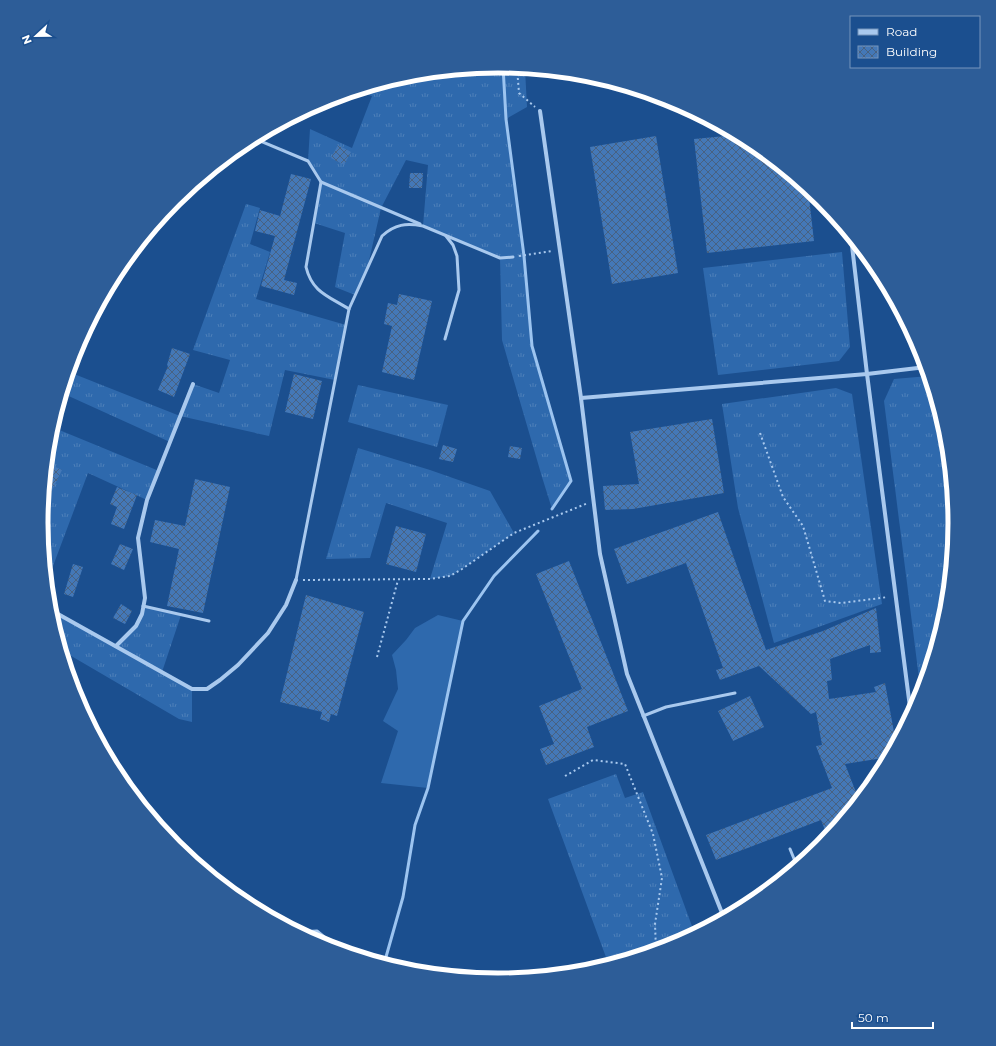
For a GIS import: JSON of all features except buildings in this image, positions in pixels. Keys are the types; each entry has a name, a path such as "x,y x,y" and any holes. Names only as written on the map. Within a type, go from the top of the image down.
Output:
{"street":[{"path":"540,111 581,398 600,554 627,674 722,913"},
{"path":"852,245 910,705"},
{"path":"581,398 867,374 920,368"},
{"path":"116,646 136,626 142,614 145,598 138,538 147,500 193,384"},
{"path":"58,614 192,689 207,689 238,664 268,633 286,605 296,580"}],"lane":[{"path":"260,141 308,161 321,182 500,258 513,256"},
{"path":"321,182 306,267 309,277 317,290 349,309"},
{"path":"296,580 349,309 382,236 390,229 400,225 412,224 423,226"},
{"path":"445,235 453,245 457,256 459,290 445,339"},
{"path":"143,606 209,621"},
{"path":"643,716 666,707 735,693"},
{"path":"790,849 795,861"},
{"path":"309,931 317,931 327,939"}],"path":[{"path":"517,74 519,93 540,111"},
{"path":"513,256 524,256 560,249"},
{"path":"760,433 783,497 803,526 825,601 841,603 896,596"},
{"path":"296,580 398,580 430,579 450,576 514,532 593,500"},
{"path":"377,657 398,580"},
{"path":"565,776 593,760 625,764 653,834 662,878 655,924 656,944"}],"green space":[{"path":"469,74 525,74 527,107 506,119 524,256 532,346 571,481 552,509 502,340 500,258 423,226 428,165 406,160 381,208 368,265 355,295 335,287 345,233 314,223 321,182 308,161 310,129 352,148 372,96 364,94 382,88 439,77"},
{"path":"246,204 260,208 250,244 270,252 256,299 346,325 335,380 285,370 269,436 180,416 193,384 219,393 230,360 193,350"},
{"path":"842,252 850,347 839,361 718,375 703,268"},
{"path":"74,374 180,416 170,442 67,395"},
{"path":"923,376 933,407 939,435 947,494 948,523 944,582 933,639 919,681 884,401 894,379"},
{"path":"358,385 448,405 437,447 348,422"},
{"path":"836,388 852,394 882,604 774,643 738,508 722,404"},
{"path":"58,430 159,471 147,500 88,473 51,571 48,523 49,494 52,464"},
{"path":"358,448 430,470 490,491 514,533 450,576 430,579 447,523 386,503 370,558 326,559"},
{"path":"143,606 181,615 162,672 192,689 192,722 179,719 68,654 58,614 116,646 136,626"},
{"path":"438,615 463,621 428,788 381,783 398,731 383,721 398,689 396,670 392,655 415,628"},
{"path":"616,774 625,798 643,792 693,929 607,960 548,799"}],"waterway":[{"path":"503,73 506,119 524,256 532,346 571,481 552,509"},
{"path":"385,959 403,897 415,825 428,788 463,621 494,576 538,531"}]}
